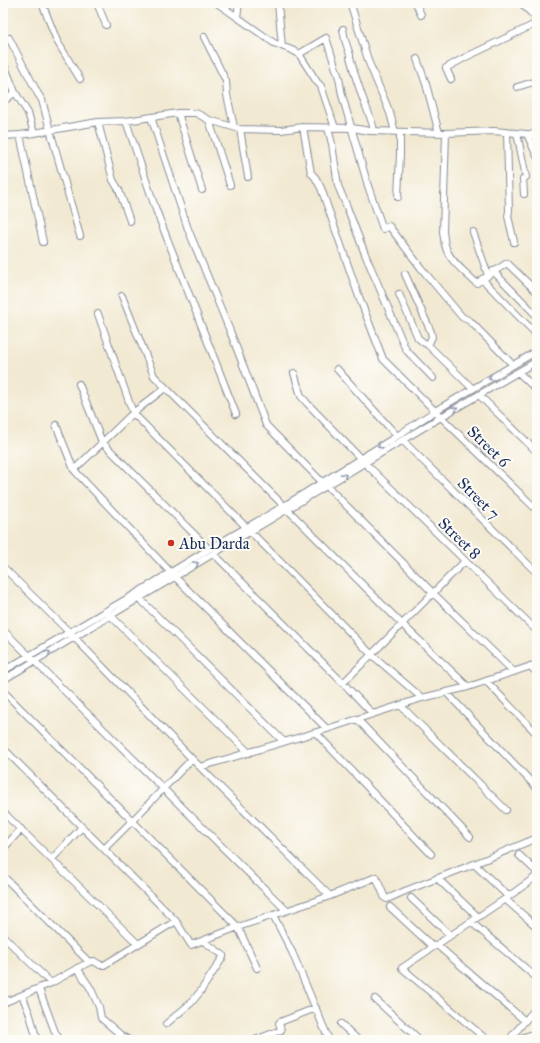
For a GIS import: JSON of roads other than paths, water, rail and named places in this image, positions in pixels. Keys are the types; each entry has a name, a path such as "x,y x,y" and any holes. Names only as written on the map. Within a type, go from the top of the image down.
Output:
{"highway":[{"path":"529,3 537,11"}],"street":[{"path":"42,3 57,41 80,79"},
{"path":"97,3 106,25"},
{"path":"217,3 274,43 300,54 322,86 332,114 335,128"},
{"path":"237,17 239,3"},
{"path":"278,3 282,46"},
{"path":"416,3 421,15"},
{"path":"451,79 446,68 533,25 537,20 521,3"},
{"path":"352,5 369,63 397,132 400,154 398,197"},
{"path":"343,29 354,72 372,120 374,131"},
{"path":"204,37 226,81 227,95 237,128 248,177"},
{"path":"9,38 42,100 80,236"},
{"path":"300,54 326,38 339,78 342,95 368,186 383,229 389,226 421,268 462,317 470,321 513,365"},
{"path":"417,59 426,84 439,133"},
{"path":"3,62 16,92 28,113 34,133"},
{"path":"517,87 537,81"},
{"path":"3,102 16,92"},
{"path":"178,112 202,190"},
{"path":"3,136 34,133 98,122 126,121 178,112 196,113 209,120 237,128 281,130 303,127 352,128 374,131 439,133 494,131 537,135"},
{"path":"151,117 188,229 230,331 266,425 514,672"},
{"path":"209,120 230,185"},
{"path":"126,121 156,210 236,414"},
{"path":"98,122 113,180 119,190 130,221"},
{"name":"Street 6","path":"303,127 311,174 315,177 321,188 358,294 383,359 537,510"},
{"path":"328,128 332,144 338,186 365,254 406,350 433,378"},
{"path":"507,132 510,210 508,216 514,242"},
{"path":"446,133 443,232 445,247 452,259 477,283 507,263 537,292"},
{"path":"517,133 526,177 523,179 524,194"},
{"path":"527,134 537,156"},
{"path":"20,135 43,242"},
{"path":"473,232 491,273 537,316"},
{"path":"405,274 431,332 432,337 428,345"},
{"path":"482,279 537,334"},
{"path":"399,294 418,338 428,345 473,389"},
{"path":"122,296 154,376 402,624 468,687"},
{"path":"98,314 133,413 371,654 422,698"},
{"path":"3,672 69,632 108,613 286,508 324,484 360,458 435,411 537,351"},
{"path":"324,484 365,463 537,361"},
{"path":"337,369 397,436"},
{"path":"518,372 537,390"},
{"path":"294,373 301,396 360,458"},
{"path":"79,384 102,442 373,714"},
{"path":"74,470 133,413 165,388"},
{"path":"478,395 537,452"},
{"path":"56,425 74,470 173,575 327,729"},
{"name":"Street 7","path":"402,441 537,573"},
{"name":"Street 8","path":"365,463 537,631"},
{"path":"343,683 465,561"},
{"path":"3,567 74,637 192,759 330,896"},
{"path":"137,596 284,742"},
{"path":"3,680 74,637 108,613"},
{"path":"108,613 249,753"},
{"path":"3,630 286,910"},
{"path":"200,767 316,733 422,698 468,687 537,664"},
{"path":"530,666 537,673"},
{"path":"486,681 537,734"},
{"path":"3,691 238,927 257,968"},
{"path":"446,692 537,788"},
{"path":"400,705 506,810"},
{"path":"358,719 470,837"},
{"path":"316,733 431,854"},
{"path":"3,748 176,921 191,945 286,910 330,896 376,877 385,898 387,899 537,838"},
{"path":"104,849 192,759"},
{"path":"3,813 138,944"},
{"path":"52,859 82,827"},
{"path":"3,848 21,829"},
{"path":"519,855 537,872"},
{"path":"474,864 537,927"},
{"path":"3,876 89,962"},
{"path":"487,1040 402,968 507,898 537,876"},
{"path":"437,878 478,917"},
{"path":"411,898 450,936"},
{"path":"390,907 525,1021"},
{"path":"273,915 292,952 330,1040"},
{"path":"4,1001 39,989 89,962 94,961 100,965 104,965 176,921"},
{"path":"471,922 537,978"},
{"path":"3,936 51,983"},
{"path":"166,1024 191,1003 223,957 223,955 203,941"},
{"path":"77,968 91,989 100,1007 101,1018 129,1040"},
{"path":"39,989 55,1032 60,1040"},
{"path":"22,995 30,1015 37,1040"},
{"path":"375,999 420,1040"},
{"path":"510,1040 537,1007"},
{"path":"255,1040 281,1030 279,1022 316,1008"},
{"path":"341,1024 358,1040"},
{"path":"510,1040 537,1033"}],"place":[{"name":"Abu Darda","path":"171,543"}]}
